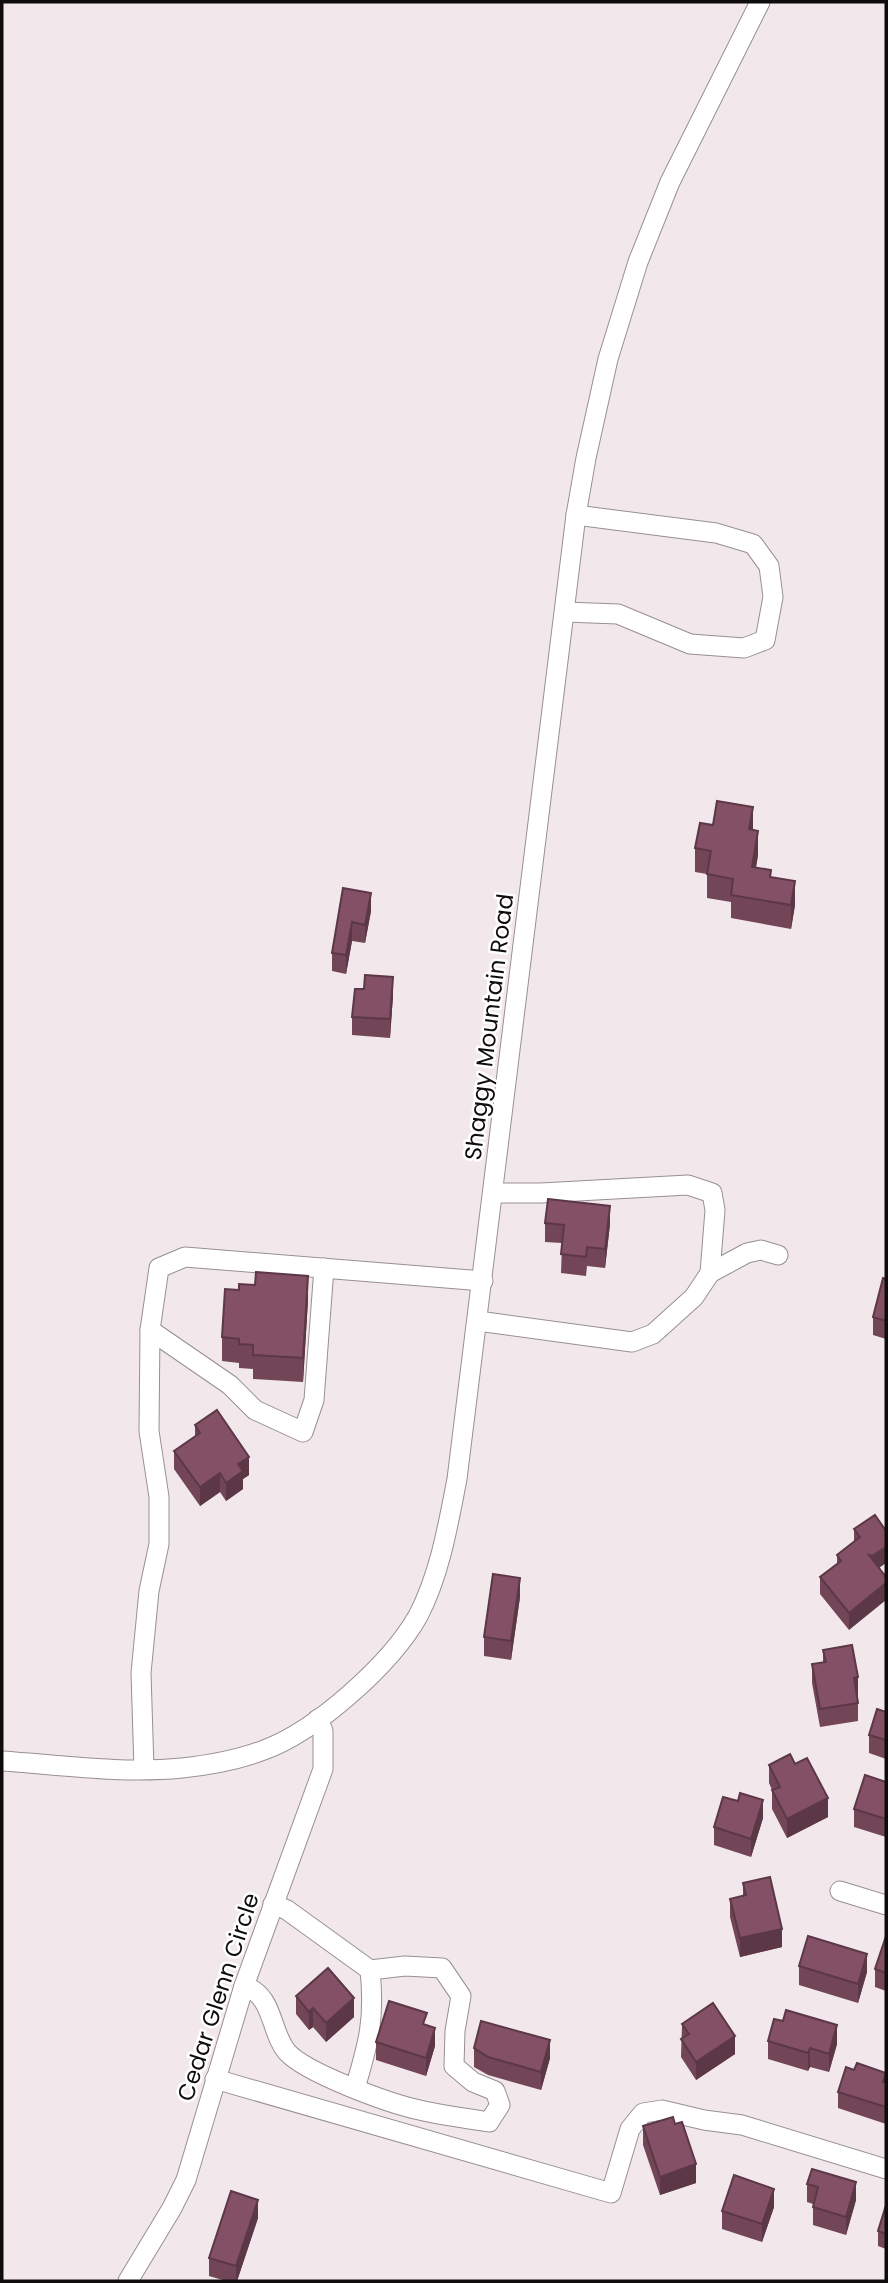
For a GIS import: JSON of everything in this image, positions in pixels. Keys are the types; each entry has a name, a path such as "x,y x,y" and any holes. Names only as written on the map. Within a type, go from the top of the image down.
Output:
{"street":[{"name":"Shaggy Mountain Road","path":"2,1761 107,1769 181,1768 265,1750 318,1719 356,1688 386,1658 417,1617 435,1576 457,1479 576,515 586,458 608,359 638,262 670,182 760,2"},
{"path":"565,612 618,614 690,645 744,648 765,640 772,597 769,566 752,544 716,533 576,515"},
{"path":"493,1193 688,1185 712,1193 715,1210 710,1273"},
{"path":"478,1321 632,1342 653,1334 694,1297 710,1273 747,1253 761,1250 778,1255"},
{"path":"144,1769 142,1673 149,1591 159,1544 159,1497 149,1431 150,1330 159,1268 185,1256 483,1281"},
{"path":"150,1330 230,1385 255,1410 303,1432 314,1399 324,1268"},
{"name":"Cedar Glenn Circle","path":"128,2281 186,2180 244,1986 323,1769 323,1731 318,1719"},
{"path":"839,1891 886,1905"},
{"path":"244,1986 254,1989 266,2005 287,2051 321,2075 414,2109 489,2122 500,2105 495,2091 473,2082 454,2066 455,2031 461,1996 442,1968 405,1966 370,1970 287,1910 273,1904"},
{"path":"355,2088 372,2026 373,1993 370,1970"},
{"path":"215,2079 611,2193 630,2129 643,2113 662,2109 704,2120 742,2125 886,2169"}],"building":[{"path":"717,801 753,807 749,829 758,831 752,867 771,870 770,877 795,881 791,905 731,895 733,879 707,874 711,851 695,848 700,823 713,825"},
{"path":"343,888 371,893 365,925 352,922 346,955 332,953"},
{"path":"365,975 393,977 390,1019 352,1017 355,989 364,989"},
{"path":"548,1199 610,1206 605,1249 587,1247 586,1257 561,1254 564,1225 545,1223"},
{"path":"256,1272 308,1276 303,1358 253,1355 253,1345 239,1344 239,1339 222,1337 225,1289 239,1290 239,1284 255,1285"},
{"path":"883,1278 886,1279 886,1321 873,1317"},
{"path":"217,1410 249,1457 238,1464 243,1471 226,1483 220,1473 200,1487 174,1451 200,1433 195,1425"},
{"path":"875,1515 886,1531 886,1547 872,1556 869,1555 886,1577 886,1583 849,1613 820,1577 841,1561 837,1555 860,1537 854,1529"},
{"path":"493,1574 520,1578 511,1641 484,1637"},
{"path":"852,1645 858,1677 854,1678 858,1703 820,1709 812,1664 826,1662 823,1650"},
{"path":"877,1709 886,1712 886,1740 869,1735"},
{"path":"790,1754 795,1764 807,1758 828,1798 787,1819 772,1790 780,1787 769,1765"},
{"path":"865,1775 886,1782 886,1819 854,1809"},
{"path":"740,1793 763,1800 751,1839 714,1827 723,1797 738,1801"},
{"path":"770,1877 782,1929 740,1938 730,1899 746,1895 743,1883"},
{"path":"808,1936 867,1954 858,1984 799,1966"},
{"path":"886,1936 886,1973 875,1969"},
{"path":"328,1968 354,1998 326,2023 313,2008 309,2012 296,1996"},
{"path":"389,2001 427,2013 423,2024 435,2028 426,2058 376,2042"},
{"path":"713,2003 735,2036 696,2062 681,2039 689,2034 682,2024"},
{"path":"786,2010 837,2025 829,2054 810,2048 808,2053 768,2041 774,2019 783,2021"},
{"path":"481,2021 550,2040 541,2072 488,2057 474,2048"},
{"path":"857,2063 886,2073 883,2082 886,2082 886,2107 838,2092 846,2067 854,2070"},
{"path":"673,2117 675,2124 682,2122 696,2164 660,2177 643,2126"},
{"path":"812,2169 856,2182 846,2217 813,2207 818,2187 807,2184"},
{"path":"734,2175 774,2189 762,2224 722,2211"},
{"path":"231,2191 258,2200 236,2266 209,2258"},
{"path":"886,2205 886,2234 878,2231"}]}
